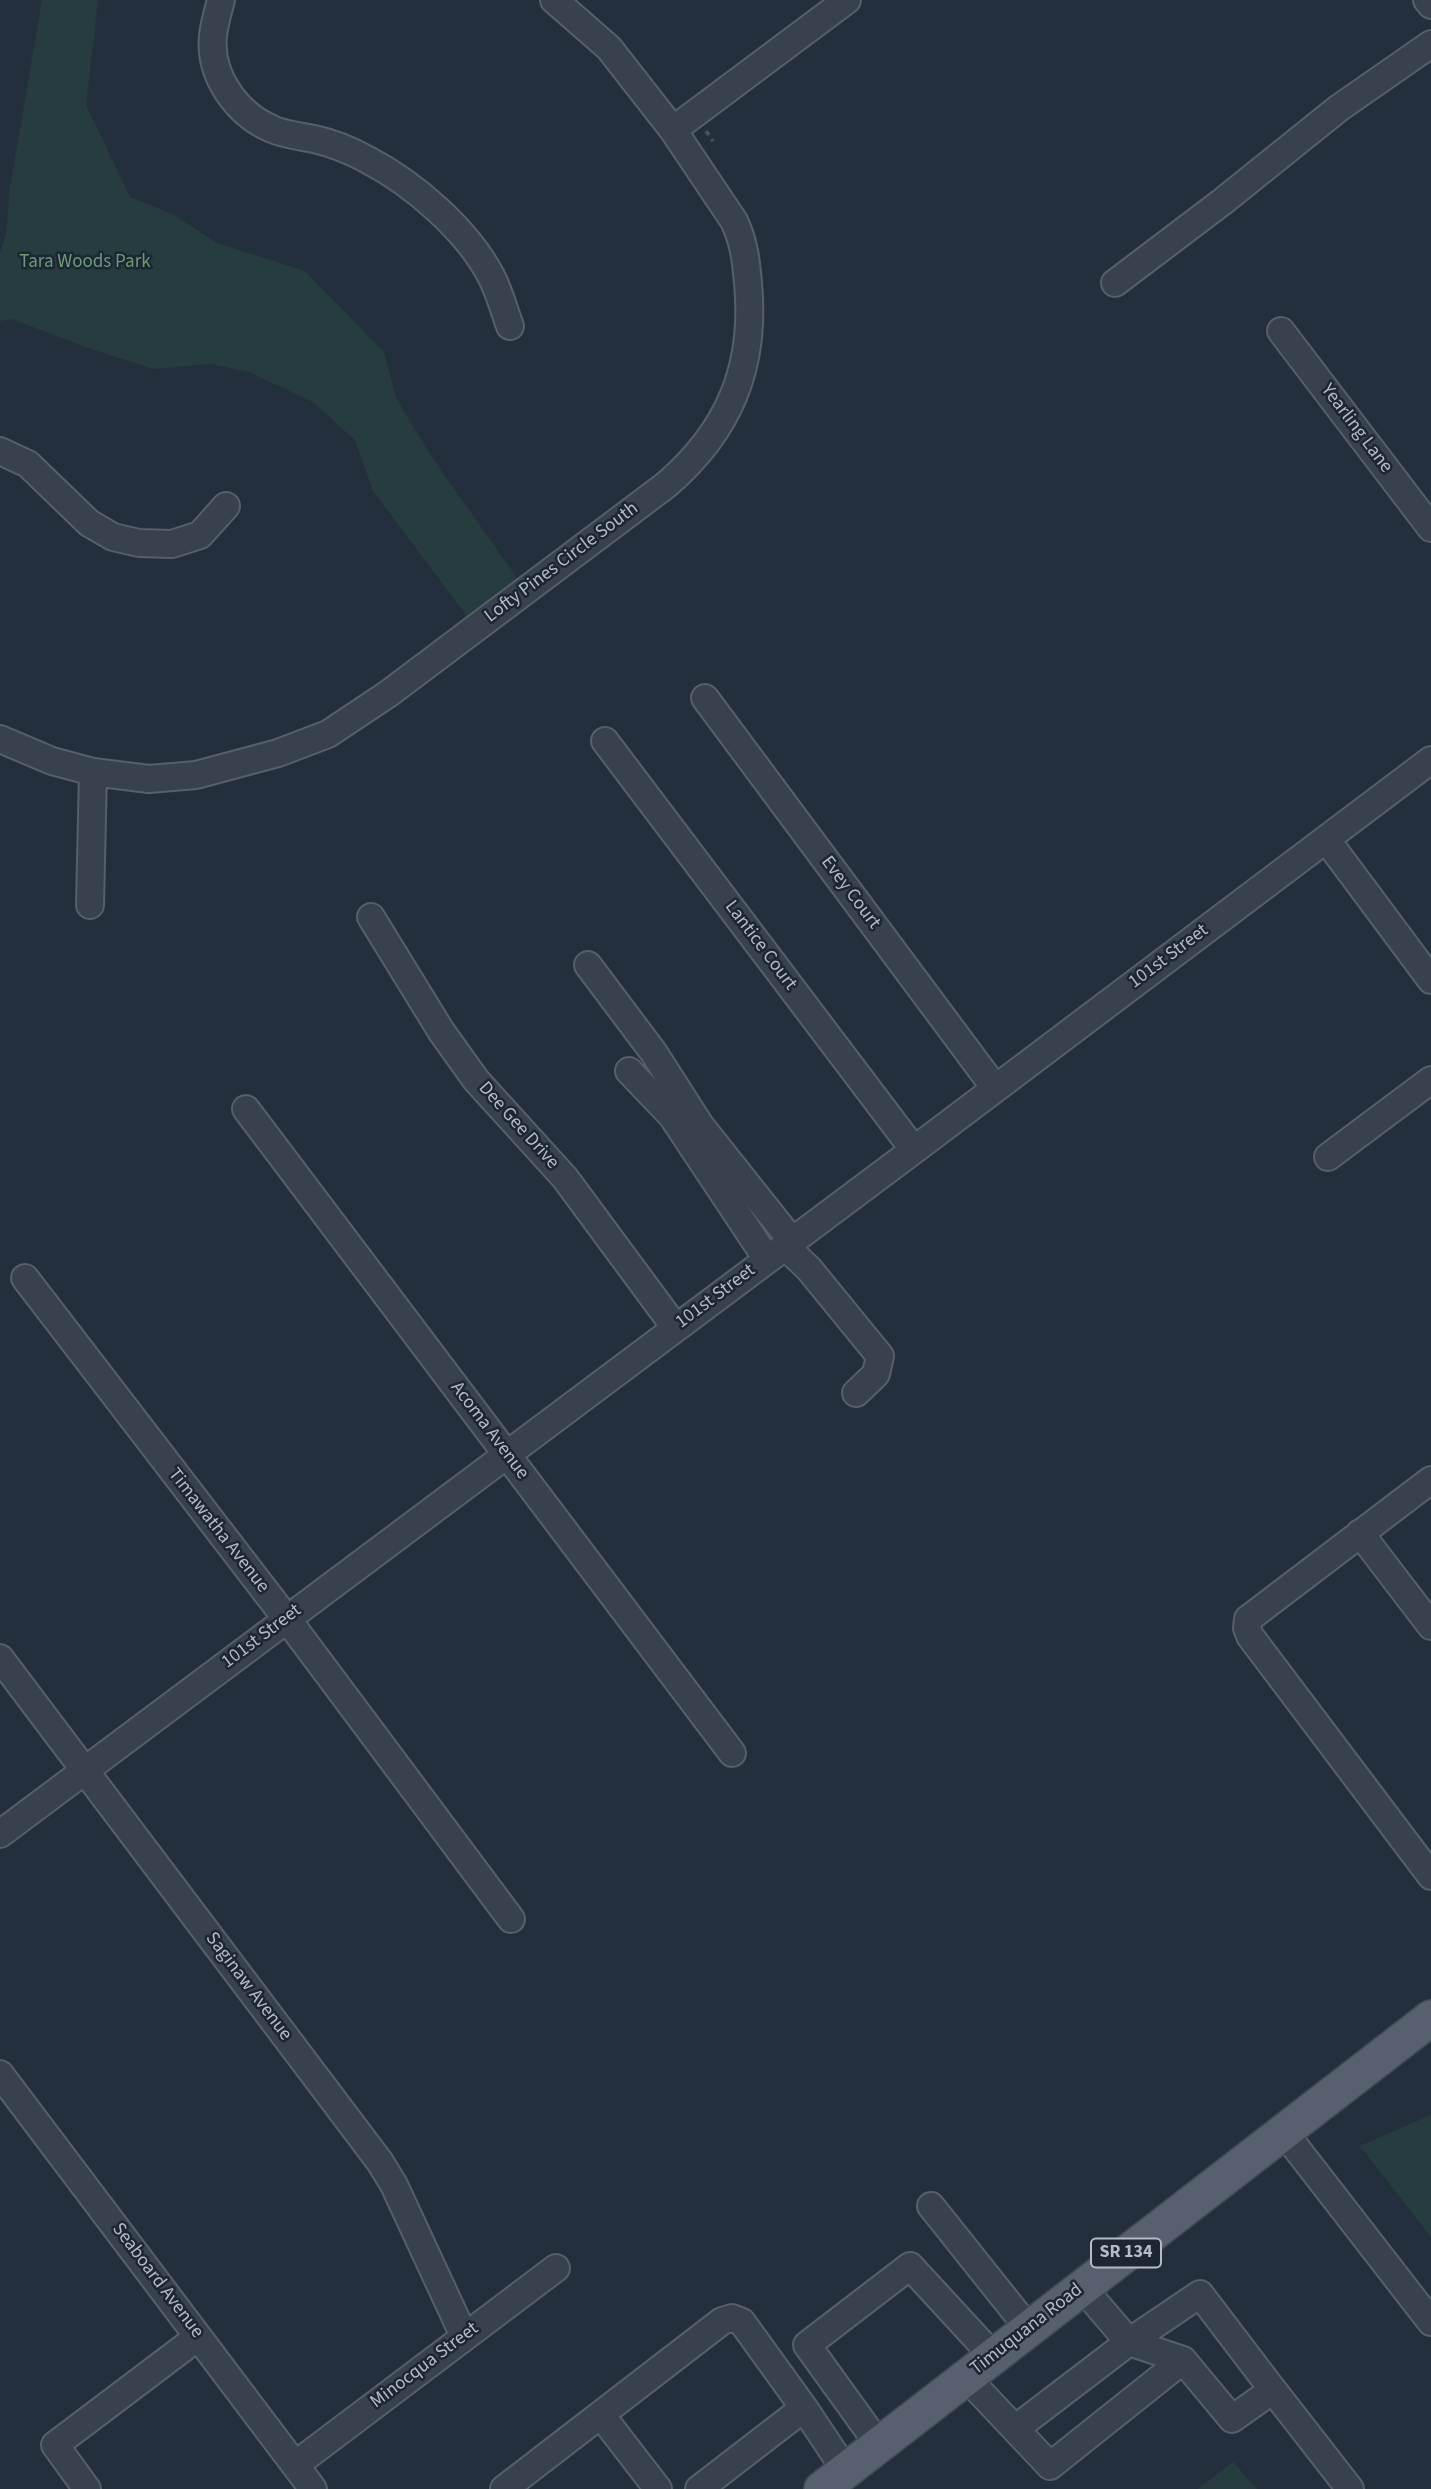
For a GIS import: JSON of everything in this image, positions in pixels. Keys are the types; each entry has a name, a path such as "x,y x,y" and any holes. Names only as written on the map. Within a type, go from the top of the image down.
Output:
{"main road":[{"name":"Timuquana Road","path":"834,2480 1283,2131 1430,2021"}],"street":[{"path":"221,0 212,35 212,50 220,77 237,105 274,131 317,139 368,160 420,194 468,242 491,276 510,326"},
{"name":"Lofty Pines Circle South","path":"0,739 52,761 93,772 140,779 197,775 278,753 328,734 388,694 666,485 689,466 708,443 719,426 739,382 749,345 750,297 741,236 727,210 673,130 609,48 554,0"},
{"path":"673,130 847,0"},
{"path":"1427,0 1431,5"},
{"path":"1115,283 1339,108 1431,44"},
{"name":"Yearling Lane","path":"1281,331 1431,528"},
{"path":"0,451 28,464 89,523 113,537 139,543 172,544 200,536 226,506"},
{"name":"Evey Court","path":"705,698 995,1088"},
{"name":"Lantice Court","path":"605,741 914,1150"},
{"name":"101st Street","path":"0,1834 1431,760"},
{"path":"90,905 93,772"},
{"path":"1326,839 1431,980"},
{"name":"Dee Gee Drive","path":"372,917 442,1031 476,1080 565,1178 675,1327"},
{"path":"588,965 654,1054 781,1249"},
{"path":"629,1071 672,1116 781,1249 809,1269 880,1356 876,1374 856,1393"},
{"path":"1328,1157 1431,1080"},
{"name":"Acoma Avenue","path":"246,1109 733,1753"},
{"name":"Timawatha Avenue","path":"25,1278 286,1619 511,1920"},
{"path":"1431,1480 1248,1619 1247,1628 1250,1636 1431,1876"},
{"path":"1360,1533 1431,1626"},
{"name":"Saginaw Avenue","path":"0,1658 380,2162 394,2185 464,2336"},
{"name":"Seaboard Avenue","path":"0,2074 313,2489"},
{"path":"1283,2131 1431,2322"},
{"path":"930,2206 1029,2329"},
{"path":"879,2445 807,2345 910,2266 980,2367 1015,2429 1049,2466 1183,2360"},
{"name":"Minocqua Street","path":"295,2465 556,2268"},
{"path":"1082,2287 1129,2342 1183,2360 1233,2419 1273,2390"},
{"path":"1015,2429 1129,2342 1200,2294 1350,2489"},
{"path":"504,2489 722,2321 732,2318 741,2322 804,2408 834,2480"},
{"path":"87,2489 55,2445 198,2337"},
{"path":"699,2489 804,2408"},
{"path":"601,2415 648,2485"}],"green space":[{"name":"Tara Woods Park","path":"42,0 98,0 86,105 130,197 172,214 217,243 305,271 384,352 396,398 435,462 520,582 469,619 373,491 355,440 313,402 249,372 211,364 154,369 12,319 0,321 0,253 6,235 10,188"},
{"path":"1431,2115 1431,2237 1360,2146"},
{"path":"1233,2462 1257,2489 1198,2489"}]}
